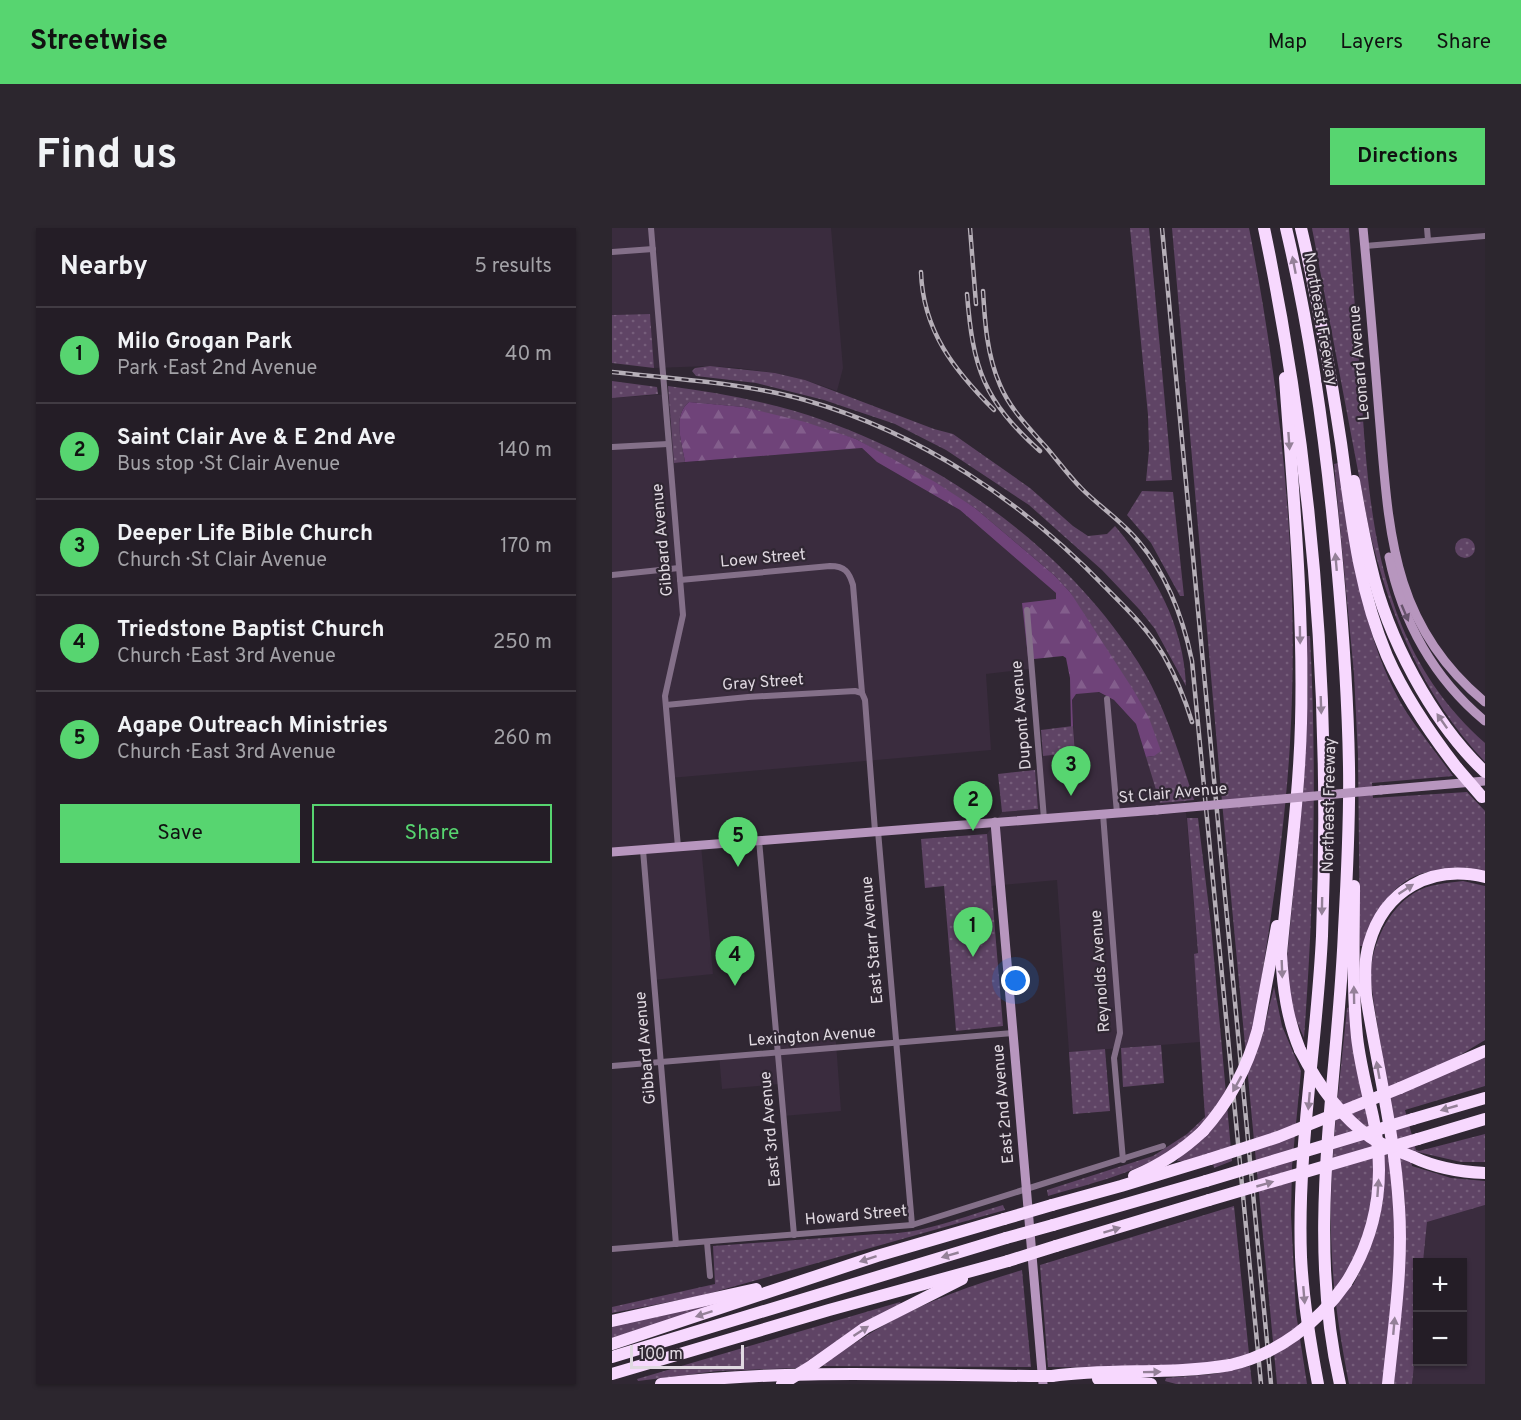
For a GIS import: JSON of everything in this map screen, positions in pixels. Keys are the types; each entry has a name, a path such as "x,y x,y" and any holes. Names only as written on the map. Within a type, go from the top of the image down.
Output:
{"highway":[{"name":"Northeast Freeway","path":"1264,228 1279,299 1305,472 1314,559 1319,647 1324,806 1322,937 1306,1134 1301,1255 1304,1303 1317,1384"},
{"name":"Northeast Freeway","path":"1286,228 1306,323 1330,494 1342,620 1349,768 1342,963 1323,1191 1326,1281 1340,1384"},
{"path":"1300,228 1344,425 1371,568 1379,596 1415,679 1451,735 1482,770"},
{"path":"1279,299 1298,561 1300,623 1301,724 1281,954 1288,1018 1300,1050 1318,1083 1351,1120 1369,1136 1389,1148 1427,1164 1446,1169 1485,1173"},
{"path":"1331,374 1361,572 1387,655 1402,687 1432,734 1457,768 1484,798"},
{"path":"1047,1380 1086,1372 1186,1371 1230,1365 1255,1358 1292,1338 1322,1314 1347,1283 1357,1265 1373,1224 1377,1203 1379,1166 1376,1136 1360,1061 1355,1019 1353,843 1349,768"},
{"path":"1095,1192 1158,1165 1203,1131 1229,1099 1241,1078 1258,1029 1289,868"},
{"path":"1388,1384 1400,1257 1399,1209 1397,1179 1366,995 1368,946 1378,919 1397,896 1406,889 1431,876 1445,874 1472,874 1485,878"},
{"path":"612,1344 819,1274 1052,1204 1144,1180 1278,1137 1485,1051"},
{"path":"612,1357 1006,1238 1485,1098"},
{"path":"612,1374 829,1310 1008,1261 1485,1119"},
{"path":"1413,1157 1455,1166 1485,1166"},
{"path":"661,1384 707,1378 778,1380 813,1365 865,1328 979,1269"},
{"path":"612,1322 819,1274"},
{"path":"732,1384 827,1374 1030,1376 1047,1380 1151,1384"}],"street":[{"name":"Gibbard Avenue","path":"651,228 683,615 665,696 678,847"},
{"name":"Leonard Avenue","path":"1363,228 1386,495 1396,564 1418,619 1431,643 1450,668 1485,702"},
{"path":"1427,228 1428,240"},
{"path":"1365,246 1485,236"},
{"path":"612,252 652,249"},
{"path":"612,447 668,444"},
{"name":"Leonard Avenue","path":"1386,495 1389,556 1397,590 1408,621 1423,649 1443,678 1465,704 1485,721"},
{"name":"Loew Street","path":"680,580 830,566 839,566 847,571"},
{"path":"612,575 679,568"},
{"name":"East Starr Avenue","path":"847,571 853,585 862,693 865,700 912,1225"},
{"name":"Dupont Avenue","path":"1027,610 1044,819"},
{"name":"Gray Street","path":"666,705 769,695 855,691 862,693"},
{"path":"1107,699 1117,813"},
{"name":"St Clair Avenue","path":"612,852 1157,810 1485,781"},
{"name":"Reynolds Avenue","path":"1104,814 1120,1033 1114,1058 1123,1160"},
{"name":"East 2nd Avenue","path":"995,822 1026,1190 1047,1380"},
{"name":"East 3rd Avenue","path":"759,840 794,1235"},
{"name":"Gibbard Avenue","path":"642,850 676,1244"},
{"name":"Lexington Avenue","path":"612,1066 1013,1034"},
{"name":"Howard Street","path":"612,1249 912,1225 1163,1146"},
{"path":"707,1242 710,1276"}],"shaded area":[{"path":"612,228 831,228 843,368 837,391 775,373 738,368 710,366 654,368 650,314 612,315"},
{"path":"1130,228 1149,228 1172,480 1146,481 1149,450 1148,415"},
{"path":"1172,228 1249,228 1271,356 1279,420 1290,549 1292,678 1290,743 1281,845 1256,1013 1262,1037 1274,987 1282,1026 1301,1071 1292,1166 1291,1215 1296,1313 1307,1384 1277,1384 1221,791"},
{"path":"1312,228 1349,228 1369,486 1386,580 1401,624 1422,666 1450,706 1485,743 1485,762 1443,710 1426,682 1411,653 1387,593 1369,529"},
{"path":"650,314 654,368 612,363 612,315"},
{"path":"710,366 775,373 805,380 934,429 953,434 1030,488 1073,526 1088,536 1107,534 1115,526 1142,562 1164,600 1180,641 1186,686 1155,629 1139,609 1102,570 1029,505 946,450 895,424 824,400 756,383 696,376 692,371 695,368"},
{"path":"612,381 657,387 658,394 612,398"},
{"path":"668,386 780,407 832,424 884,445 982,502 1027,537 1069,575 1106,617 1138,662 1163,711 1194,800 1160,803 1146,757 1154,756 1070,592 1054,575 975,508 856,439 744,407 689,402 679,422 685,462 674,463"},
{"path":"669,394 675,463 862,448 877,462 960,510 1056,593 1057,599 1030,669 986,674 991,750 670,778 677,846 701,845 713,974 653,980 643,850 612,852 612,398"},
{"path":"1338,463 1354,560 1379,655 1391,684 1407,713 1453,776 1372,783 1373,798 1467,792 1485,811 1485,873 1435,871 1416,876 1405,882 1395,890 1378,911 1363,946 1360,946 1358,755 1354,674 1334,464"},
{"path":"1142,491 1173,492 1184,596 1180,596 1151,543 1127,515"},
{"path":"1465,538 1472,541 1475,548 1472,555 1465,558 1458,555 1455,548 1458,541"},
{"path":"1306,636 1310,636 1314,787 1310,938 1304,1038 1295,1017 1289,991 1287,957 1303,795 1308,687"},
{"path":"1098,692 1114,700 1136,724 1160,802 1185,800 1198,954 1194,955 1200,1042 1069,1052 1057,880 991,886 987,834 1002,812 1038,809 1035,770 1043,756 1075,753 1072,700 1076,693"},
{"path":"1073,726 1075,753 1043,756 1041,730"},
{"path":"1035,770 1038,809 1002,812 998,774"},
{"path":"1187,818 1198,818 1211,925 1232,1161 1214,1168 1211,1153 1185,1161 1177,1161 1205,1120 1179,1145 1156,1159 1110,1178 1048,1196 1047,1190 1153,1156 1187,1134 1205,1117 1194,954 1198,953"},
{"path":"987,834 1003,1026 956,1031 944,886 925,888 921,839"},
{"path":"1463,881 1485,886 1485,1040 1457,1057 1485,1055 1485,1086 1405,1110 1416,1150 1485,1134 1485,1162 1461,1162 1409,1150 1412,1166 1451,1178 1485,1181 1485,1205 1427,1222 1423,1258 1413,1258 1412,1384 1394,1384 1405,1212 1404,1189 1374,1004 1371,965 1377,941 1396,909 1414,893 1438,884"},
{"path":"1350,1007 1375,1158 1372,1208 1346,1287 1353,1285 1370,1249 1378,1224 1384,1184 1382,1137 1390,1165 1396,1227 1393,1291 1384,1384 1349,1384 1334,1290 1331,1227 1332,1164 1347,1008"},
{"path":"835,1029 841,1111 783,1116 780,1084 722,1089 719,1055 777,1050 776,1034"},
{"path":"1161,1045 1164,1083 1123,1087 1121,1048"},
{"path":"1105,1049 1110,1111 1073,1114 1069,1052"},
{"path":"1003,1205 1005,1210 700,1296 612,1313 612,1307 715,1284 713,1246 909,1232"},
{"path":"1485,1205 1485,1384 1412,1384 1414,1366 1467,1366 1467,1258 1423,1258 1427,1222"},
{"path":"1234,1206 1249,1354 1174,1367 1048,1367 1040,1265"},
{"path":"1022,1270 1031,1367 819,1366 877,1329 918,1307"},
{"path":"900,1302 901,1304 799,1368 718,1371 638,1381 637,1379"},
{"path":"716,1303 716,1305 612,1338 612,1326"},
{"path":"1250,1366 1252,1384 1176,1384 1165,1381 1166,1378 1214,1374"}],"green space":[{"path":"689,402 744,407 805,422 856,439 935,482 975,508 1054,575 1070,592 1134,691 1149,718 1161,751 1154,756 1146,757 1136,724 1114,700 1099,692 1076,694 1072,700 1073,726 1071,727 1070,678 1066,658 1063,656 1034,659 1028,657 1022,603 1056,599 1056,593 960,510 877,462 862,448 685,462 679,422"}],"railway":[{"path":"970,228 976,304"},
{"path":"1162,228 1271,1384"},
{"path":"921,272 923,293 934,331 966,380 994,410"},
{"path":"983,291 989,351 1004,394 1020,418 1073,479 1125,527 1149,555 1173,598 1188,645 1192,661 1261,1384"},
{"path":"967,294 973,343 984,381 1005,415 1040,451"},
{"path":"612,372 684,379 782,394 848,414 929,451 1004,499 1039,526 1113,595 1158,646 1180,688 1192,722"}],"place":[{"name":"Deeper Life Bible Church","path":"1071,796"},
{"name":"Saint Clair Ave & E 2nd Ave","path":"973,831"},
{"name":"Agape Outreach Ministries","path":"738,867"},
{"name":"Milo Grogan Park","path":"973,957"},
{"name":"Triedstone Baptist Church","path":"735,986"}]}
